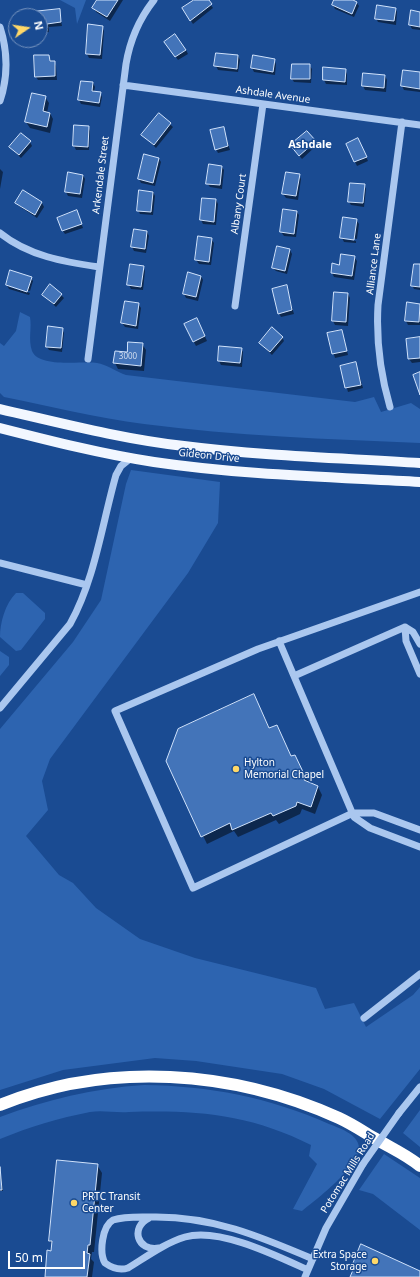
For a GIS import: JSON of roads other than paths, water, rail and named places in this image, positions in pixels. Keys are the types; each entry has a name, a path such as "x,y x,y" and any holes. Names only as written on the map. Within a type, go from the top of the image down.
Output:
{"highway":[{"path":"0,1105 48,1088 116,1078 161,1076 216,1081 250,1088 321,1110 341,1119 420,1166"}],"main road":[{"name":"Gideon Drive","path":"0,410 120,436 183,446 234,452 420,463"},
{"name":"Gideon Drive","path":"0,428 88,450 191,467 254,473 420,482"}],"street":[{"name":"Arkendale Street","path":"88,359 128,50 141,18 154,0"},
{"path":"0,27 6,60 6,76 0,101"},
{"name":"Ashdale Avenue","path":"123,85 420,124"},
{"name":"Albany Court","path":"236,306 263,104"},
{"name":"Alliance Lane","path":"390,407 381,372 377,330 378,305 402,122"},
{"path":"0,233 18,245 45,256 67,262 99,267"},
{"path":"0,708 70,624 79,608 87,585 117,471 131,458"},
{"path":"0,563 87,585"},
{"path":"420,592 279,641 115,711 193,888 353,813 374,813 420,830"},
{"path":"294,676 405,627"},
{"path":"405,627 413,632 420,644"},
{"path":"405,627 406,641 420,674"},
{"path":"279,641 353,813 361,824 420,847"},
{"path":"364,1018 420,974"},
{"name":"Potomac Mills Road","path":"305,1277 332,1217 363,1164 399,1113 420,1087"},
{"path":"308,1270 246,1244 206,1235 185,1237 124,1269 115,1269 103,1260 102,1250 105,1232 110,1221 116,1219 151,1217 194,1219 231,1226 313,1259"},
{"path":"151,1217 143,1221 138,1229 140,1241 148,1249 165,1247"}],"place":[{"name":"Hylton Memorial Chapel","path":"236,769"},
{"name":"PRTC Transit Center","path":"74,1203"},
{"name":"Extra Space Storage","path":"375,1261"}],"district":[{"name":"Ashdale","path":"310,145"}]}
